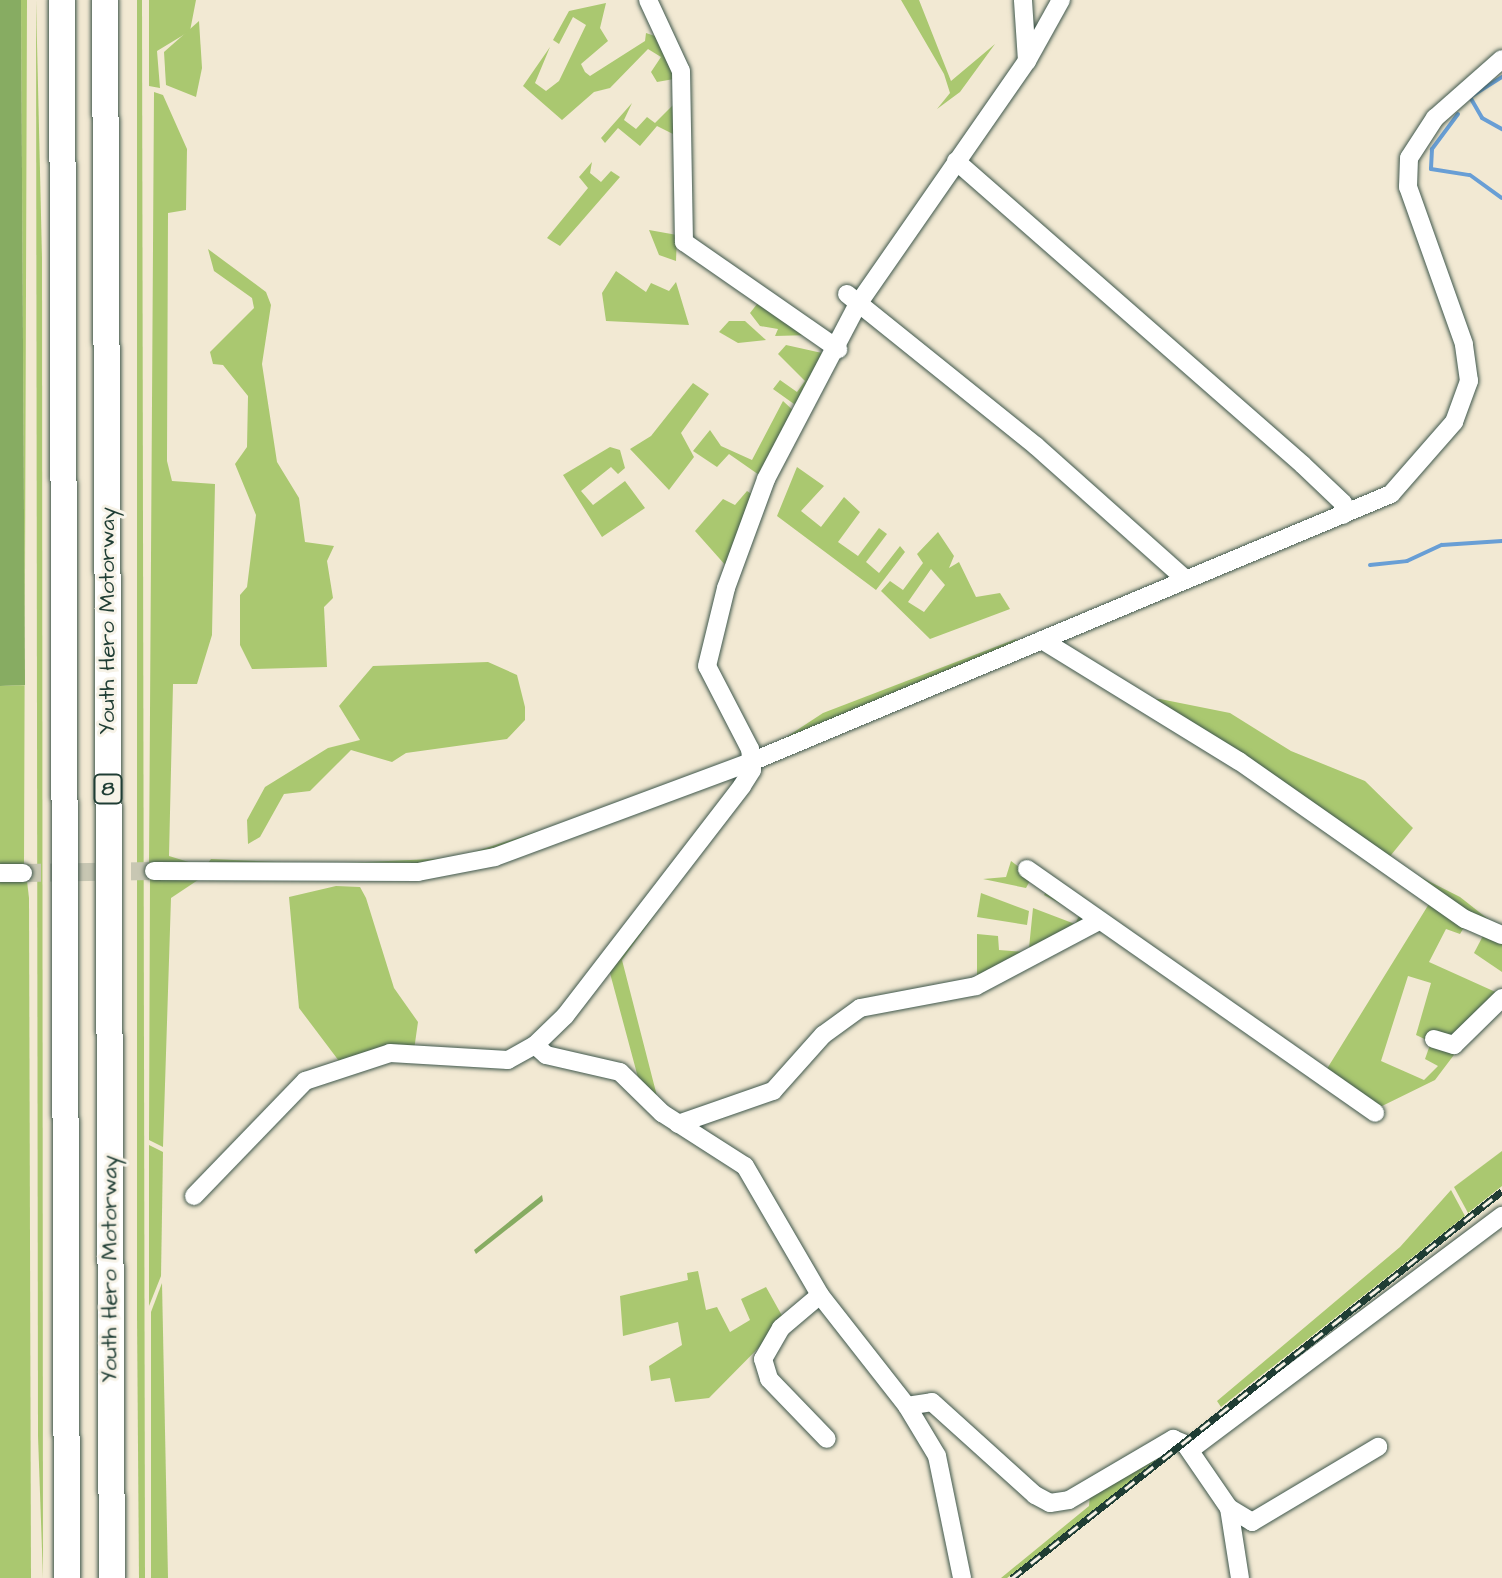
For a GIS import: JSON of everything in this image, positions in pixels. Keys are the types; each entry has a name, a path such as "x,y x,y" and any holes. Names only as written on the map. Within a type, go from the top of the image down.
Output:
{"highway":[{"name":"Youth Hero Motorway","path":"62,0 67,1578"},
{"name":"Youth Hero Motorway","path":"105,0 112,1578"}],"street":[{"path":"648,0 681,71 684,242 838,349"},
{"path":"1023,0 1027,61"},
{"path":"194,1196 305,1081 390,1053 508,1060 535,1045 565,1016 742,786 751,762 747,737 706,657 766,479 838,349 853,299 1027,61 1061,0"},
{"path":"154,871 456,867 751,762 1184,578 1391,494 1462,410 1469,381 1464,344 1407,174 1423,131 1502,59"},
{"path":"956,161 1303,465 1343,503 1343,515"},
{"path":"853,299 1036,446 1184,578"},
{"path":"1042,640 1239,761 1465,919 1502,935"},
{"path":"1027,869 1375,1113"},
{"path":"0,873 23,873"},
{"path":"678,1124 773,1091 823,1035 860,1008 976,986 1099,921"},
{"path":"1434,1039 1454,1045 1502,998"},
{"path":"535,1045 546,1055 620,1072 678,1124 745,1166 820,1295 907,1406 937,1456 962,1578"},
{"path":"1190,1450 1502,1216"},
{"path":"820,1295 781,1328 763,1359 769,1379 827,1439"},
{"path":"907,1406 932,1402 1050,1503 1094,1487 1173,1439 1190,1450 1229,1508 1252,1522 1378,1447"},
{"path":"1229,1508 1240,1578"}],"green space":[{"path":"0,0 21,0 25,685 0,686"},
{"path":"21,0 27,0 25,646"},
{"path":"36,0 42,258 43,1578 38,1436"},
{"path":"137,0 142,0 145,1578 139,1578 137,1316"},
{"path":"149,0 196,0 190,31 157,51 160,88 149,86"},
{"path":"901,0 919,0 951,81 995,44 960,92 937,109 950,93 944,74"},
{"path":"606,3 600,28 608,41 581,64 585,72 590,76 645,41 646,33 667,40 674,79 657,82 651,72 661,57 648,49 610,88 594,92 562,120 523,86 550,47 535,83 546,91 559,81 586,25 573,17 559,44 553,40 569,11"},
{"path":"199,21 202,68 196,97 166,85 164,52"},
{"path":"154,92 163,95 187,149 186,210 168,213 167,461 172,481 215,484 212,635 197,684 173,684 169,856 205,867 211,859 321,864 455,858 685,784 458,864 418,868 149,867"},
{"path":"678,100 677,136 657,126 640,146 618,128 605,143 601,138 632,103 624,120 636,129 647,117 655,123"},
{"path":"592,162 590,173 601,182 611,171 620,177 560,246 547,238 588,188 579,177"},
{"path":"649,230 677,235 676,261 659,255"},
{"path":"208,249 266,292 271,305 262,364 277,462 299,498 305,542 334,546 327,561 333,598 324,607 327,667 252,669 240,645 240,595 247,587 256,515 235,464 247,447 248,396 223,365 213,364 210,352 254,308 252,298 214,271"},
{"path":"616,271 646,292 651,283 669,291 676,282 689,325 606,321 602,293"},
{"path":"761,299 810,335 775,336 778,329 760,326 750,313"},
{"path":"729,321 745,321 766,340 738,343 719,332"},
{"path":"786,345 822,353 801,409 773,389 780,380 797,392 805,381 778,354"},
{"path":"693,383 709,394 681,433 694,457 669,490 630,449 651,436"},
{"path":"783,401 797,414 762,477 729,454 717,467 693,451 710,430 721,446 752,460"},
{"path":"610,447 620,450 625,468 618,474 611,467 581,491 593,505 625,481 645,508 602,537 563,475"},
{"path":"797,467 824,486 801,511 821,527 844,497 860,512 838,542 858,556 879,528 887,534 866,562 879,573 900,546 905,552 876,590 777,516"},
{"path":"747,491 756,497 727,567 695,531 723,499 735,505"},
{"path":"938,532 954,556 949,568 959,562 976,597 1000,593 1010,609 930,639 881,591 890,581 903,590 923,563 917,554","holes":["931,569 945,585 924,612 908,602"]},
{"path":"1016,639 1019,645 759,755 823,713"},
{"path":"488,662 517,675 525,707 525,720 507,739 406,753 392,762 351,750 310,791 284,794 260,837 248,844 247,820 265,787 328,748 360,740 339,706 373,666"},
{"path":"25,685 24,869 0,866 0,686"},
{"path":"1160,699 1230,713 1291,751 1365,781 1413,828 1387,860 1460,897 1502,930 1462,913 1230,750 1144,700"},
{"path":"718,827 622,960 658,1100 640,1085 607,962"},
{"path":"1011,861 1032,877 1026,888 983,879 1006,877"},
{"path":"207,874 171,898 163,1147 149,1140 150,875"},
{"path":"0,881 27,881 29,898 31,1578 0,1578"},
{"path":"336,886 360,887 366,898 394,988 418,1022 414,1050 342,1065 299,1008 289,897"},
{"path":"1049,887 1096,921 1029,948 1033,908 1075,924 1080,914 1044,895"},
{"path":"981,893 1029,911 1027,925 977,917"},
{"path":"1432,899 1466,924 1460,934 1446,929 1429,962 1500,994 1435,1080 1378,1108 1325,1072","holes":["1408,976 1431,983 1416,1035 1431,1042 1425,1059 1438,1066 1424,1080 1381,1061"]},
{"path":"1485,932 1502,939 1502,972 1474,953"},
{"path":"977,934 998,936 999,950 1025,952 977,980"},
{"path":"149,1145 163,1152 161,1276 149,1306"},
{"path":"1502,1151 1502,1186 1468,1213 1454,1187"},
{"path":"1451,1190 1465,1216 1221,1407 1217,1401 1400,1247"},
{"path":"542,1195 543,1201 476,1254 474,1250"},
{"path":"698,1271 706,1310 717,1307 730,1332 750,1320 741,1299 766,1287 785,1321 709,1398 675,1402 670,1378 651,1381 649,1366 682,1345 678,1322 623,1336 620,1296 688,1280 687,1273"},
{"path":"162,1283 168,1578 151,1578 151,1312"},
{"path":"1178,1447 1007,1578 1001,1578 1089,1506 1090,1494"}],"waterway":[{"path":"1470,97 1502,77"},
{"path":"1470,97 1482,118 1502,129"},
{"path":"1458,114 1432,149 1431,169 1470,175 1502,198"},
{"path":"1370,565 1407,561 1442,545 1502,541"}],"tunnel":[{"path":"23,873 154,871"}],"railway":[{"path":"1012,1578 1502,1191"}]}
